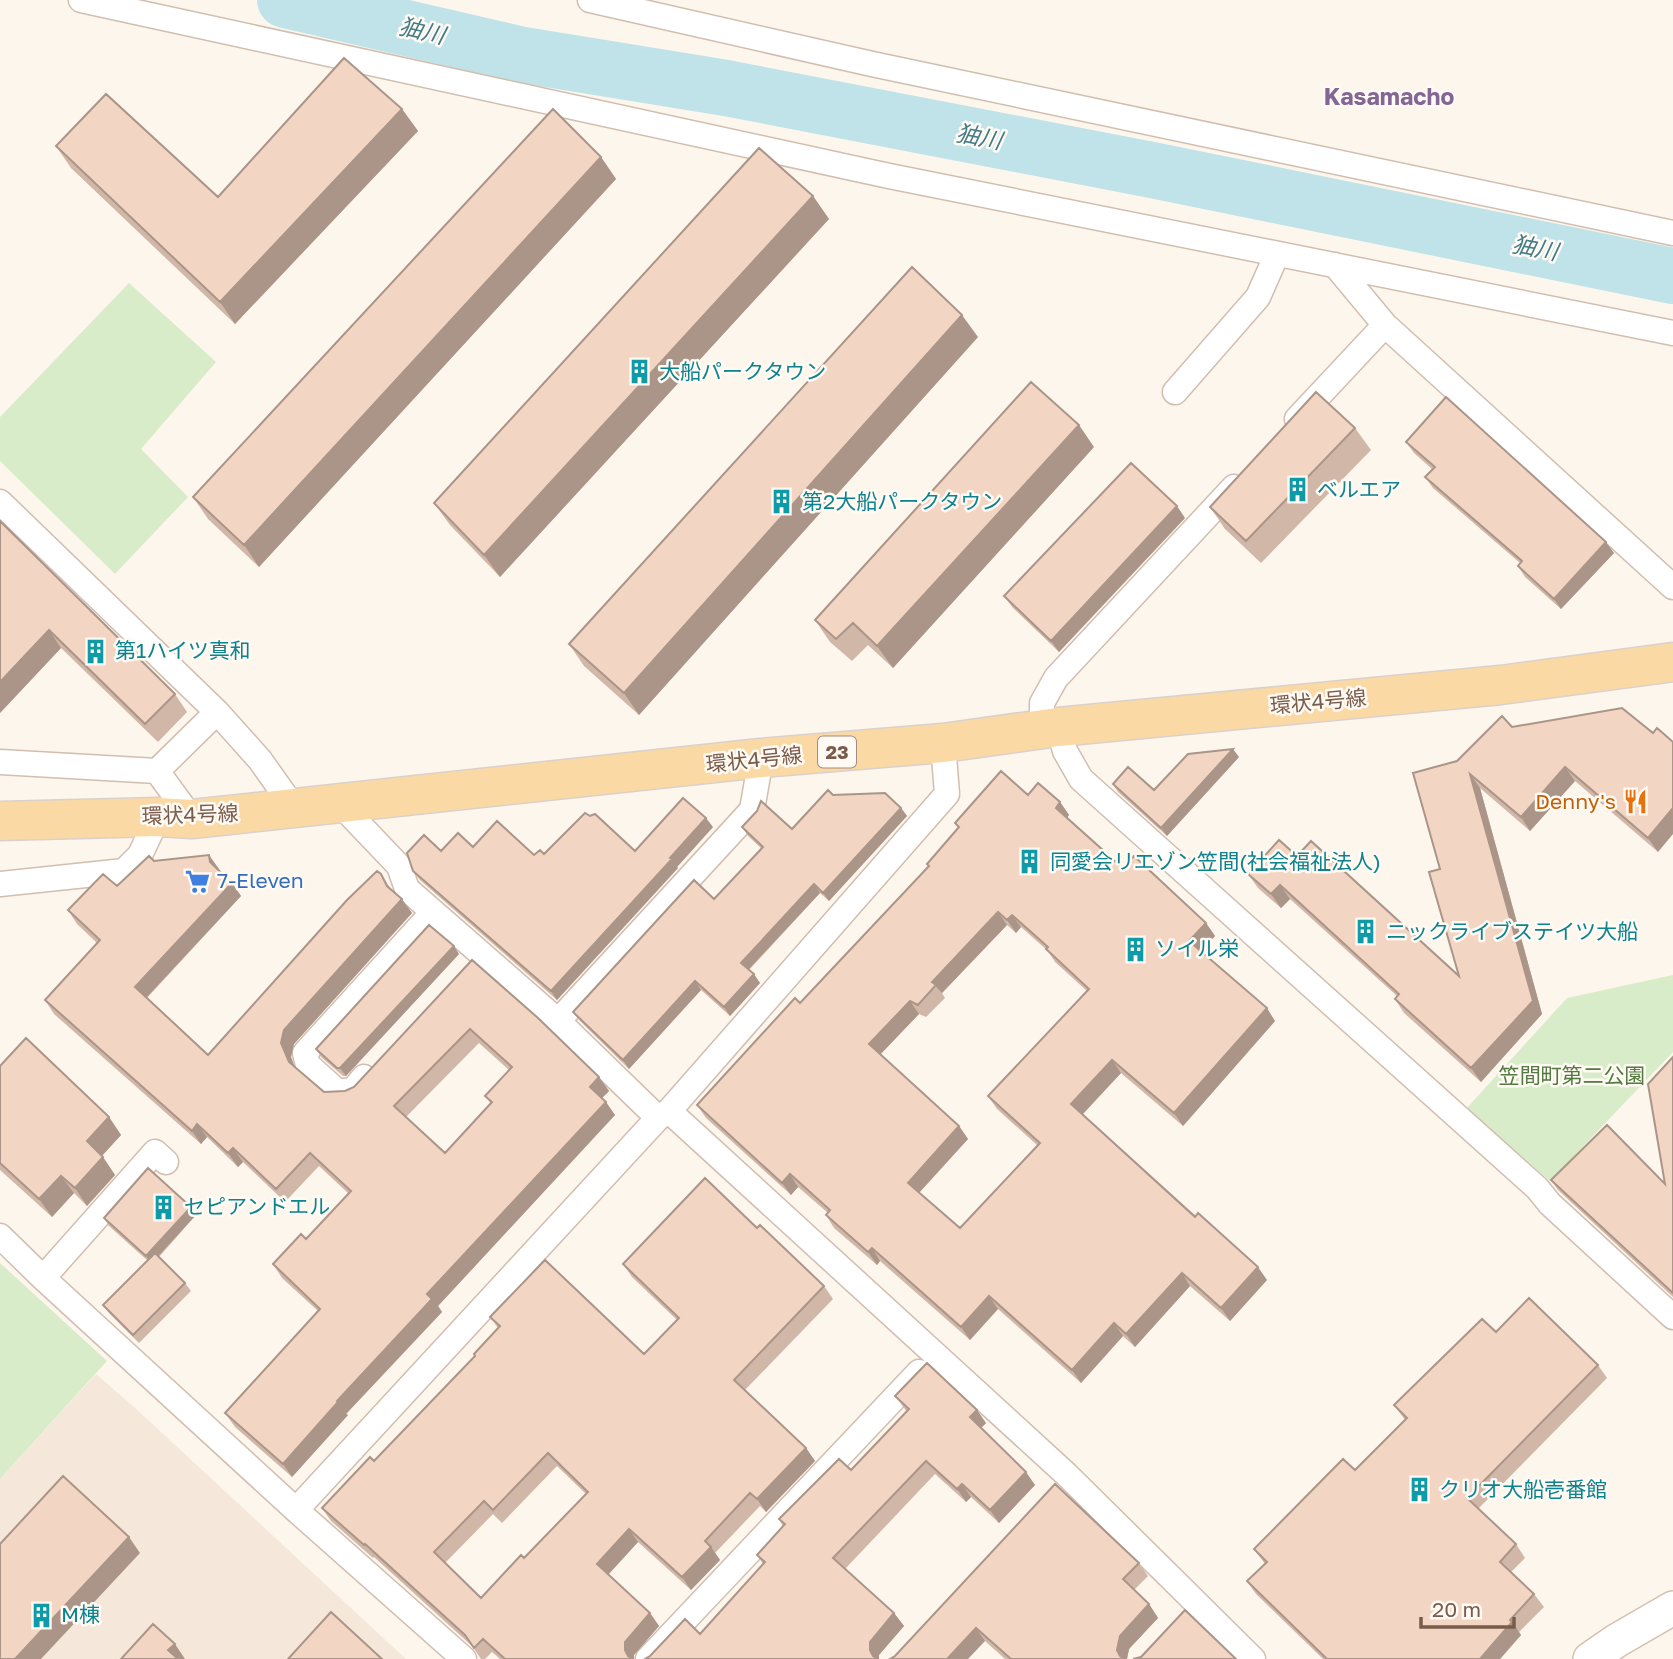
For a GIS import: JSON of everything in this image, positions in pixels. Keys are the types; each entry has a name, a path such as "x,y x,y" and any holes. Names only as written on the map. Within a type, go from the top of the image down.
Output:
{"main road":[{"name":"環状4号線","path":"0,821 175,818 294,808 761,758 943,743 1050,728 1501,685 1673,662"},
{"path":"1590,1659 1673,1608"}],"street":[{"path":"80,0 889,176 1673,333"},
{"path":"590,0 872,64 1673,233"},
{"path":"1175,392 1258,297 1277,254"},
{"path":"1335,265 1385,325 1673,587"},
{"path":"1284,434 1385,325"},
{"path":"1247,473 1056,678 1042,703 1050,728 1082,779 1526,1179 1673,1317"},
{"path":"0,502 218,712 260,760 294,808"},
{"path":"0,762 157,771 218,712"},
{"path":"296,1510 663,1114 947,794 943,743"},
{"path":"558,1021 752,810 761,758"},
{"path":"0,884 124,871 175,818 157,771"},
{"path":"339,803 399,866 407,889 1066,1474 1253,1659"},
{"path":"380,1060 353,1090 338,1092 307,1065 305,1052 433,912"},
{"path":"462,973 480,954"},
{"path":"43,1278 155,1152 166,1162"},
{"path":"0,1236 296,1510 464,1659"},
{"path":"655,1656 935,1355"},
{"path":"1048,1493 1066,1474"},
{"path":"1176,1620 1195,1601"}],"shaded area":[{"path":"96,1374 406,1659 0,1659 0,1479"}],"green space":[{"path":"129,283 216,362 141,449 188,497 115,574 0,461 0,417"},
{"name":"笠間町第二公園","path":"1673,975 1673,1052 1550,1181 1467,1108 1567,998"},
{"path":"0,1263 107,1361 0,1479"}],"building":[{"path":"344,58 402,109 220,302 56,146 106,94 218,197"},
{"path":"553,109 601,157 244,545 193,497"},
{"name":"大船パークタウン","path":"759,148 813,196 484,555 434,503"},
{"name":"第2大船パークタウン","path":"912,267 962,315 624,693 569,644"},
{"path":"1031,382 1079,425 877,646 853,623 836,639 815,620"},
{"path":"1316,392 1355,428 1246,541 1210,507"},
{"path":"1446,397 1606,542 1554,599 1518,566 1522,561 1425,477 1435,467 1406,442"},
{"path":"1131,463 1177,506 1051,641 1004,596"},
{"path":"0,521 175,694 145,724 49,630 0,682"},
{"path":"1622,708 1653,733 1657,728 1673,742 1673,808 1648,838 1565,767 1521,817 1470,774 1533,1001 1471,1068 1395,999 1399,994 1280,885 1271,894 1248,874 1279,840 1297,856 1311,841 1459,976 1429,872 1440,869 1413,773 1457,761 1502,716 1512,727"},
{"path":"1233,749 1161,828 1113,784 1128,767 1154,790 1188,754"},
{"path":"1001,771 1028,795 1038,783 1060,802 1056,808 1123,868 1134,856 1206,923 1189,941 1267,1008 1174,1113 1112,1060 1071,1104 1195,1217 1198,1213 1258,1267 1221,1308 1182,1273 1126,1334 1114,1323 1072,1370 989,1296 961,1327 872,1248 868,1252 826,1215 830,1210 790,1174 782,1183 697,1105 795,998 800,1003 929,866 927,864 959,827 955,823","holes":["998,912 1007,920 1012,915 1089,989 988,1096 1040,1143 960,1228 908,1183 959,1126 869,1044 910,1001 918,1005 936,985 932,982"]},
{"path":"828,790 833,795 885,793 901,808 823,893 814,884 741,963 754,974 724,1007 695,981 623,1060 573,1012 694,880 714,899 763,847 742,827 757,811 761,801 792,829"},
{"path":"683,798 706,818 551,991 413,871 407,853 424,835 441,851 458,833 473,847 497,821 534,855 540,850 544,854 585,813 590,816 595,814 635,851"},
{"path":"209,855 210,862 232,883 135,987 208,1055 347,900 377,871 387,886 402,899 284,1030 281,1043 289,1062 324,1092 345,1091 354,1087 472,960 599,1077 590,1087 606,1102 427,1294 432,1299 337,1401 283,1464 225,1413 320,1309 273,1264 301,1234 306,1239 351,1191 310,1153 276,1189 233,1148 228,1153 197,1124 192,1131 45,1000 100,940 68,910 103,874 117,886 149,856 154,861","holes":["470,1029 512,1067 485,1096 492,1102 445,1153 394,1106"]},
{"path":"429,925 454,946 340,1068 337,1068 316,1049"},
{"path":"26,1038 109,1117 87,1141 103,1157 75,1188 61,1176 39,1199 0,1163 0,1066"},
{"path":"1673,1057 1673,1293 1551,1180 1607,1125 1665,1184 1648,1084"},
{"path":"148,1168 191,1207 146,1256 104,1218"},
{"path":"705,1178 757,1228 760,1225 824,1286 734,1380 806,1448 757,1499 750,1493 705,1541 711,1547 682,1577 629,1529 597,1564 650,1613 625,1642 625,1650 633,1659 505,1659 483,1639 474,1648 465,1635 322,1508 370,1457 374,1461 475,1356 500,1326 490,1317 545,1260 644,1354 679,1318 623,1264","holes":["548,1453 588,1492 524,1558 521,1555 481,1598 434,1552 484,1501 493,1510"]},
{"path":"155,1253 185,1283 133,1335 103,1305"},
{"name":"クリオ大船壱番館","path":"1529,1298 1598,1365 1467,1498 1516,1544 1500,1562 1534,1594 1480,1659 1327,1659 1247,1581 1267,1562 1254,1549 1343,1459 1355,1470 1407,1418 1394,1405 1482,1319 1496,1332"},
{"path":"927,1363 977,1410 970,1417 1026,1472 990,1510 962,1484 957,1489 926,1461 833,1558 894,1613 870,1642 870,1650 878,1659 645,1659 685,1619 700,1634 765,1562 757,1555 785,1524 779,1519 839,1459 851,1470 909,1409 895,1396"},
{"name":"M棟","path":"63,1476 129,1537 15,1659 0,1659 0,1544"},
{"path":"1055,1484 1139,1563 1123,1579 1149,1604 1120,1636 1117,1650 1125,1659 1011,1659 976,1628 949,1659 890,1659 895,1656"},
{"path":"1185,1610 1236,1659 1133,1659 1141,1657"},
{"path":"331,1612 382,1659 288,1659"},
{"path":"153,1624 175,1644 168,1650 178,1659 121,1659"}],"waterway":[{"name":"㹨川","path":"285,0 523,55 726,88 1157,171 1673,276"}],"place":[{"name":"大船パークタウン","path":"639,372"},
{"name":"ベルエア","path":"1297,490"},
{"name":"第2大船パークタウン","path":"782,502"},
{"name":"第1ハイツ真和","path":"95,651"},
{"name":"Denny's","path":"1636,802"},
{"name":"同愛会リエゾン笠間(社会福祉法人)","path":"1030,862"},
{"name":"7-Eleven","path":"197,881"},
{"name":"ニックライブステイツ大船","path":"1366,932"},
{"name":"ソイル栄","path":"1135,949"},
{"name":"セピアンドエル","path":"164,1207"},
{"name":"クリオ大船壱番館","path":"1419,1490"},
{"name":"M棟","path":"41,1615"}],"district":[{"name":"Kasamacho","path":"1389,97"}]}
